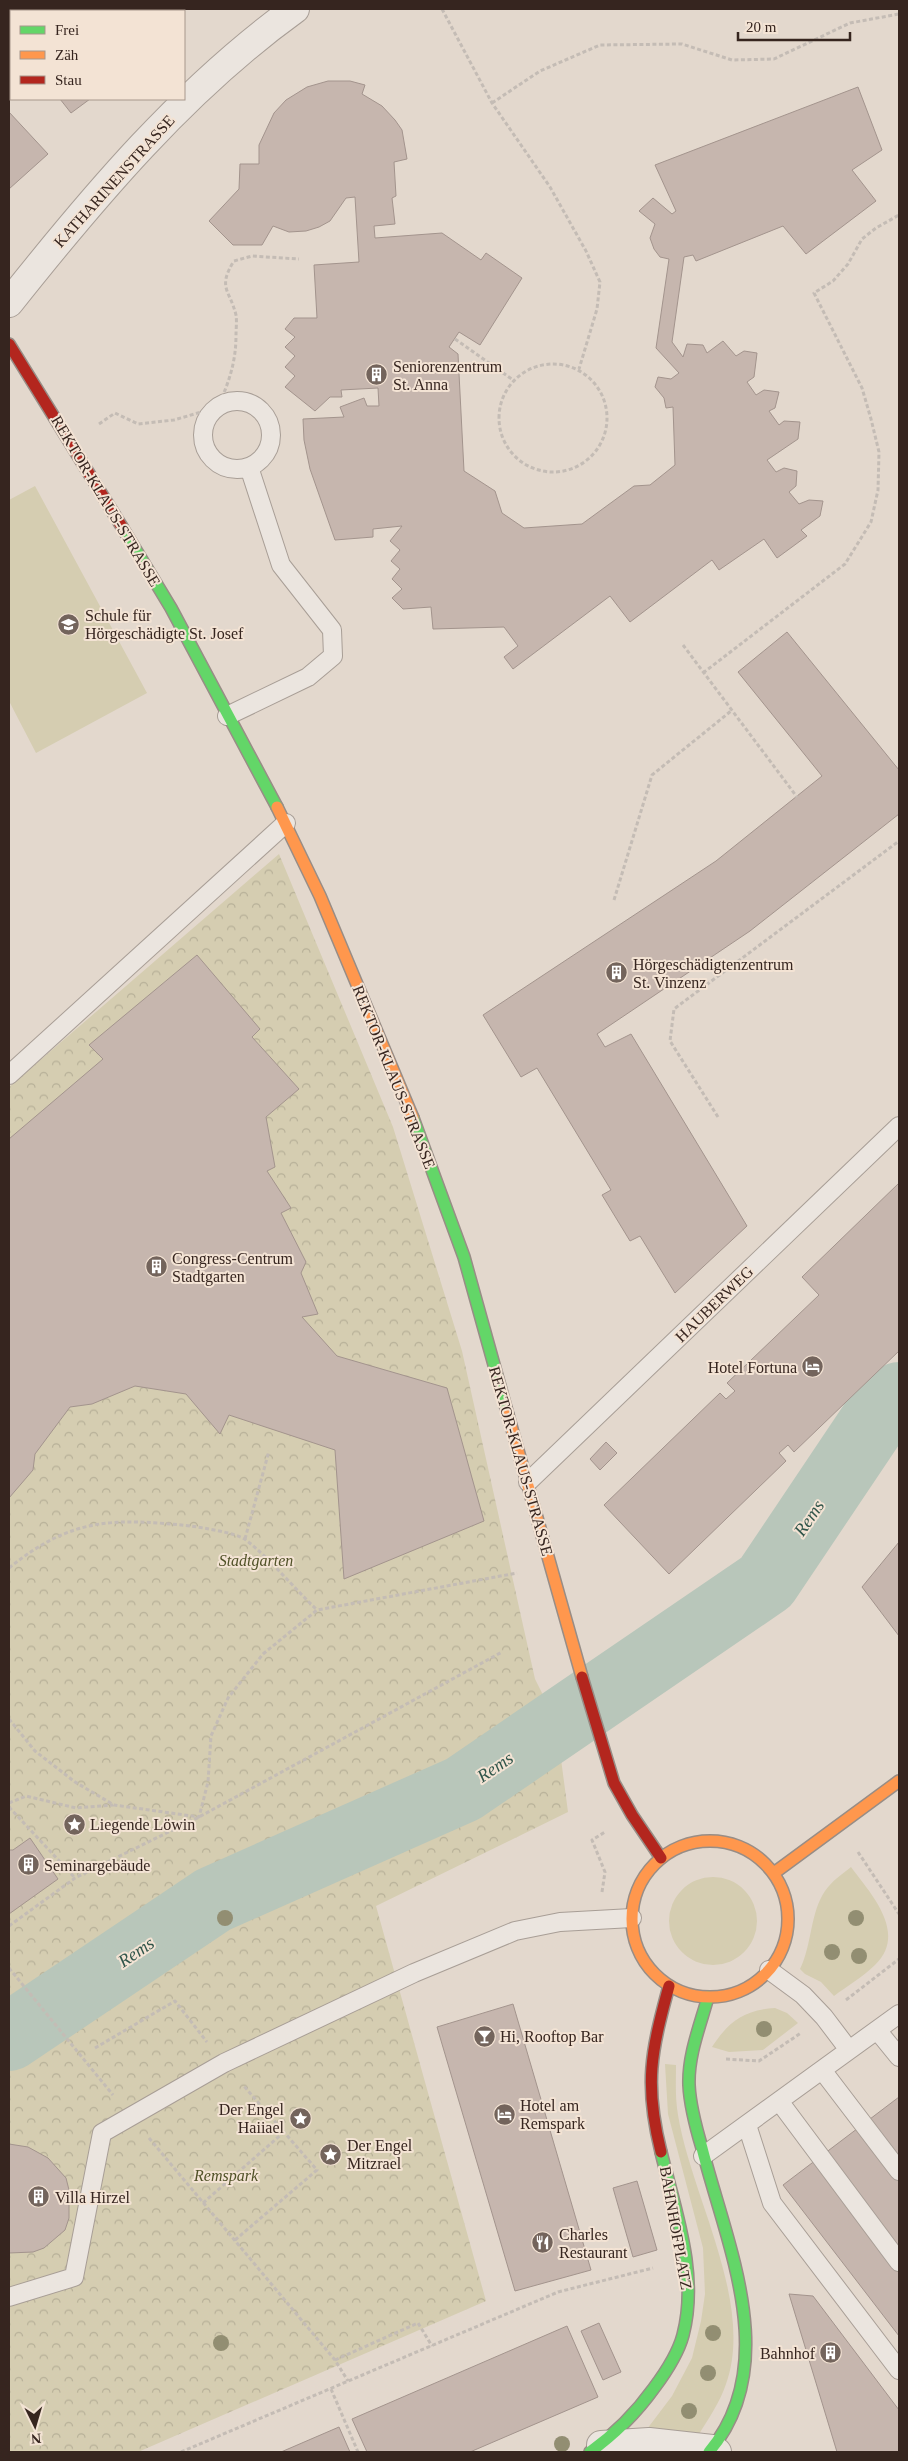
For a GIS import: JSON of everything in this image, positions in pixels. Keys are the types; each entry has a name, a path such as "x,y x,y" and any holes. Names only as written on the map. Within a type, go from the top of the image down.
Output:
{"main road":[{"name":"REKTOR-KLAUS-STRASSE","path":"9,344 72,443 171,608 227,716 286,823 320,896 410,1113 457,1239 609,1767 622,1798 661,1858"},
{"path":"774,1873 899,1781"},
{"path":"705,1841 731,1843 755,1854 774,1873 786,1896 789,1922 784,1948 769,1970 757,1982 742,1991 708,1997 687,1994 669,1986 654,1972 642,1956 634,1938 632,1918 634,1901 640,1885 649,1870 674,1849 705,1841"},
{"name":"BAHNHOFPLATZ","path":"596,2448 630,2420 674,2358 684,2334 689,2289 685,2260 651,2108 652,2048 669,1986"},
{"name":"BAHNHOFPLATZ","path":"708,1997 688,2078 690,2101 703,2156 737,2274 744,2321 746,2354 740,2392 713,2451"}],"street":[{"name":"KATHARINENSTRASSE","path":"9,303 152,134 257,36 295,9"},
{"name":"BAHNHOFPLATZ","path":"596,2448 649,2442 713,2451"}],"lane":[{"path":"229,402 251,404 267,420 270,430 268,447 259,461 249,467 238,469 217,463 209,455 204,446 202,434 210,414 218,407 229,402"},
{"path":"227,716 308,677 333,656 332,630 281,565 249,467"},
{"path":"9,1075 286,823"},
{"name":"HAUBERWEG","path":"528,1482 899,1126"},
{"path":"9,2297 74,2276 102,2133 224,2064 414,1973 514,1931 560,1922 632,1918"},
{"path":"769,1970 803,1995 824,2017 849,2050"},
{"path":"703,2156 899,2014"},
{"path":"877,2030 899,2057"},
{"path":"822,2070 899,2171"},
{"path":"779,2101 899,2262"},
{"path":"747,2124 772,2203 899,2370"}],"path":[{"path":"442,9 492,103 550,187 586,251 600,282 597,309 579,370"},
{"path":"492,103 540,71 600,45 682,44 732,60 774,60 850,23 899,14"},
{"path":"704,673 845,564 871,522 878,490 878,452 872,419 862,388 814,293 833,281 848,264 862,239 876,228 899,215"},
{"path":"72,443 115,412 138,424 174,420 218,407 231,378 236,353 236,316 226,292 227,273 234,261 252,256 299,259"},
{"path":"455,340 513,380"},
{"path":"557,363 579,370 601,391 608,420 599,448 576,468 546,472 518,460 501,436 500,406 513,380 533,366 557,363"},
{"path":"683,645 796,797"},
{"path":"614,900 652,775 731,711"},
{"path":"718,1117 670,1041 674,1009 899,841"},
{"path":"245,1538 269,1451"},
{"path":"9,1568 31,1550 57,1536 96,1523 138,1520 201,1527 245,1538 317,1610"},
{"path":"199,1817 208,1782 211,1736 228,1698 263,1654 317,1610 551,1567"},
{"path":"9,1926 75,1878 199,1817 502,1652"},
{"path":"9,1719 35,1750 75,1782 114,1805"},
{"path":"9,1803 26,1796 76,1808 114,1805 199,1817"},
{"path":"9,1807 75,1878"},
{"path":"839,1825 899,1914"},
{"path":"592,1840 605,1872 597,1920"},
{"path":"692,2056 759,2061 824,2017 899,1959"},
{"path":"9,1968 104,2084"},
{"path":"95,2048 175,2001 224,2064 317,2170 235,2240"},
{"path":"131,2117 335,2360 348,2381"},
{"path":"203,2203 284,2132"},
{"path":"181,2452 558,2292 685,2260"},
{"path":"335,2360 418,2323 432,2346"},
{"path":"331,2388 358,2452"}],"green space":[{"path":"35,486 147,693 36,753 9,701 9,500"},
{"name":"Stadtgarten","path":"279,854 393,1127 462,1351 535,1679 556,1721 568,1812 376,1906 486,2301 138,2452 9,2452 9,1087"},
{"path":"851,1867 868,1889 883,1914 888,1940 884,1953 875,1965 834,1996 821,1982 805,1974 800,1969 820,1900 831,1884"},
{"path":"713,1877 730,1880 738,1884 750,1896 754,1904 757,1921 754,1938 750,1946 738,1958 730,1962 713,1965 696,1962 688,1958 676,1946 672,1938 669,1921 672,1904 676,1896 688,1884 696,1880"},
{"path":"775,2008 787,2013 798,2023 763,2050 729,2052 712,2047 725,2030 738,2018 754,2011"},
{"path":"665,2064 676,2065 677,2109 685,2146 718,2250 733,2319 733,2353 726,2384 721,2397 699,2434 692,2439 644,2433 672,2396 692,2358 705,2294 703,2248 668,2114"}],"building":[{"path":"110,9 181,9 180,10"},
{"name":"Seniorenzentrum St. Anna","path":"328,81 350,81 365,85 362,94 382,106 402,130 407,159 394,162 396,196 392,198 395,224 374,226 375,238 442,233 481,260 486,253 522,278 480,345 459,332 449,347 458,354 464,471 495,491 502,513 524,528 582,524 634,486 650,485 675,465 673,407 666,408 664,398 655,387 658,377 671,379 679,373 656,348 669,259 660,257 654,249 650,238 655,224 639,211 653,198 672,214 676,211 655,165 858,87 882,150 852,170 876,201 806,254 783,226 696,261 693,255 684,257 672,342 683,357 687,344 703,345 707,353 723,341 736,356 744,351 757,353 754,377 747,382 756,395 764,390 779,392 775,408 769,411 779,425 784,421 800,422 798,439 767,460 776,472 784,468 797,471 796,486 789,492 799,504 809,500 823,501 820,516 801,530 807,536 777,558 764,539 719,570 712,560 630,622 610,596 513,669 504,657 518,646 504,627 433,629 431,607 403,609 392,598 402,589 392,579 400,569 391,561 400,550 390,541 402,526 373,529 373,537 335,540 310,469 304,440 303,419 344,417 340,407 364,398 367,406 379,406 378,388 341,390 342,397 330,397 315,411 285,387 295,376 285,367 295,356 285,347 295,337 285,329 294,318 317,318 314,265 359,262 355,197 346,198 330,221 319,227 306,231 289,232 273,226 262,245 233,245 209,221 239,189 240,164 259,164 259,145 274,113 286,100 307,87"},
{"path":"61,100 89,100 71,113"},
{"path":"9,112 48,154 9,189"},
{"name":"Hörgeschädigtenzentrum St. Vinzenz","path":"787,632 899,770 899,814 750,931 597,1034 605,1047 631,1034 747,1226 675,1293 640,1236 630,1241 602,1195 611,1190 537,1068 521,1077 483,1015 716,861 822,776 738,672"},
{"name":"Congress-Centrum Stadtgarten","path":"197,955 260,1029 252,1037 299,1089 266,1117 275,1167 267,1171 291,1208 281,1213 306,1262 301,1273 318,1314 302,1317 337,1356 447,1388 484,1521 344,1579 335,1450 229,1415 220,1434 186,1394 135,1386 92,1404 70,1407 35,1454 33,1470 9,1498 9,1139 103,1059 89,1045"},
{"name":"Hotel Fortuna","path":"899,1183 899,1351 794,1452 788,1445 779,1453 786,1461 669,1574 604,1505 720,1393 726,1399 735,1391 727,1383 819,1295 802,1277"},
{"path":"606,1442 617,1453 600,1470 590,1459"},
{"path":"899,1542 899,1636 862,1587"},
{"name":"Seminargebäude","path":"30,1838 58,1879 9,1914 9,1850 13,1850"},
{"name":"Hotel am Remspark","path":"513,2004 591,2270 515,2291 437,2027"},
{"path":"899,2097 899,2336 783,2185"},
{"name":"Villa Hirzel","path":"9,2144 28,2147 48,2158 66,2178 69,2190 69,2218 65,2230 44,2248 33,2252 9,2253"},
{"path":"637,2181 657,2250 633,2257 613,2188"},
{"name":"Bahnhof","path":"789,2294 813,2296 899,2410 899,2452 837,2452"},
{"path":"599,2323 621,2372 603,2380 581,2331"},
{"path":"567,2326 598,2397 470,2452 367,2452 352,2419"},
{"path":"339,2427 350,2452 281,2452"}],"waterway":[{"name":"Rems","path":"9,2037 213,1900 463,1789 766,1582 878,1415 899,1396"}],"traffic: fast":[{"path":"122,527 171,608 277,807"},
{"path":"413,1118 464,1257 508,1415"},
{"path":"708,1997 692,2052 689,2085 698,2133 734,2263 742,2303 746,2342 742,2381 731,2418 709,2452"},
{"path":"590,2452 625,2423 647,2397 671,2363 683,2335 687,2312 687,2266 678,2219 661,2152"}],"traffic: slow":[{"path":"277,807 320,896 413,1118"},
{"path":"508,1415 582,1677"},
{"path":"774,1873 899,1781"},
{"path":"702,1841 718,1841 733,1844 747,1850 765,1864 779,1882 785,1896 788,1919 785,1942 779,1956 765,1974 747,1988 733,1994 718,1997 702,1997 687,1994 673,1988 655,1974 645,1962 635,1942 632,1927 632,1911 635,1896 641,1882 655,1864 667,1854 687,1844 702,1841"}],"traffic: jam":[{"path":"9,344 122,527"},
{"path":"582,1677 614,1783 632,1815 661,1858"},
{"path":"661,2152 651,2087 654,2050 669,1986"}],"place":[{"name":"Seniorenzentrum St. Anna","path":"377,375"},
{"name":"Schule für Hörgeschädigte St. Josef","path":"69,624"},
{"name":"Hörgeschädigtenzentrum St. Vinzenz","path":"617,973"},
{"name":"Congress-Centrum Stadtgarten","path":"156,1267"},
{"name":"Hotel Fortuna","path":"813,1367"},
{"name":"Liegende Löwin","path":"74,1824"},
{"name":"Seminargebäude","path":"28,1865"},
{"name":"Hi, Rooftop Bar","path":"484,2036"},
{"name":"Hotel am Remspark","path":"504,2114"},
{"name":"Der Engel Haiiael","path":"300,2118"},
{"name":"Der Engel Mitzrael","path":"331,2154"},
{"name":"Villa Hirzel","path":"39,2197"},
{"name":"Charles Restaurant","path":"543,2243"},
{"name":"Bahnhof","path":"831,2353"}],"park label":[{"name":"Remspark","path":"226,2175"}]}
